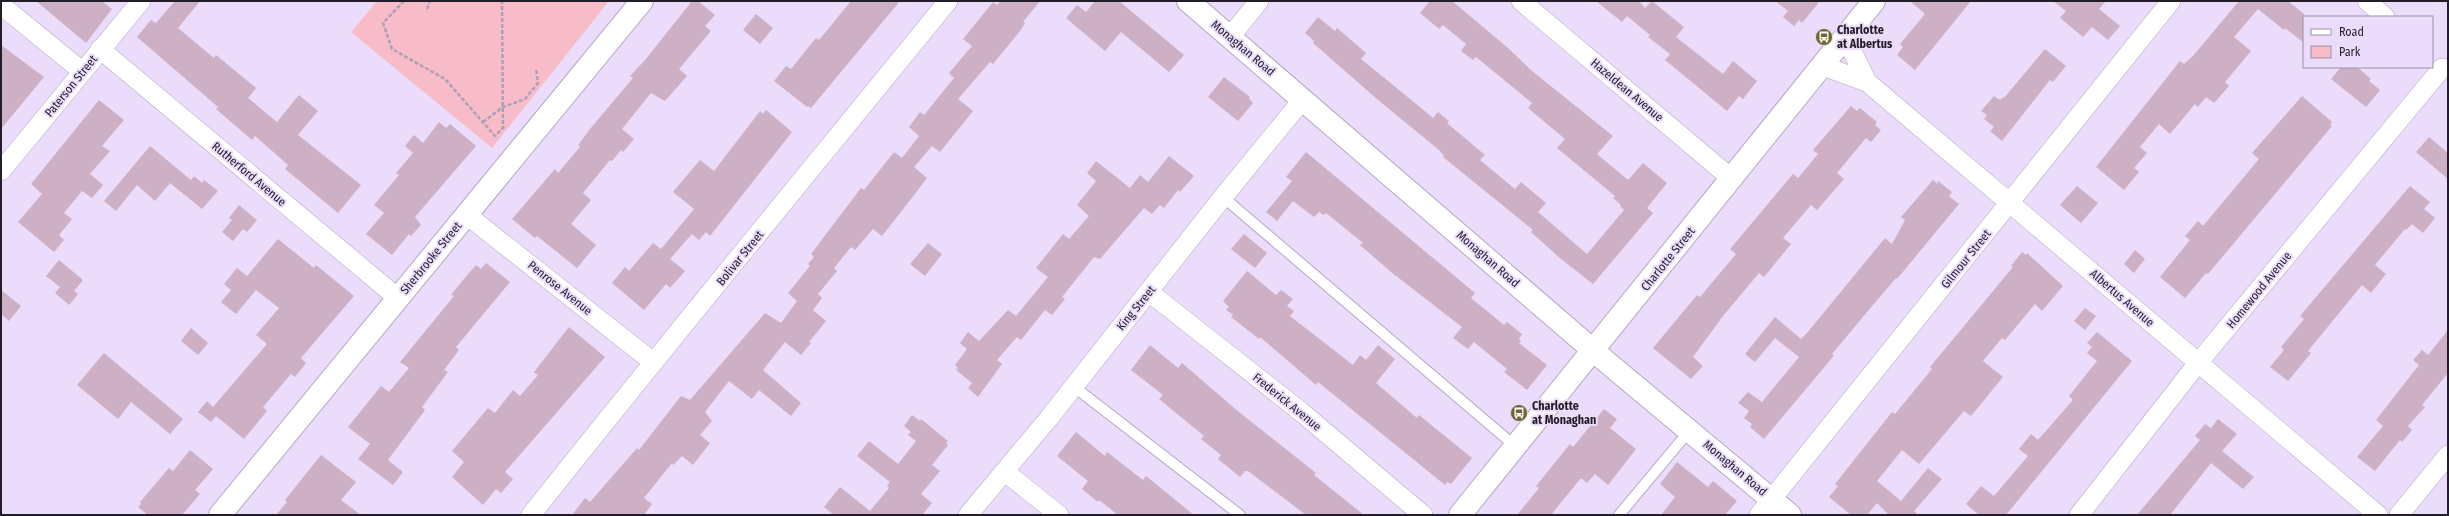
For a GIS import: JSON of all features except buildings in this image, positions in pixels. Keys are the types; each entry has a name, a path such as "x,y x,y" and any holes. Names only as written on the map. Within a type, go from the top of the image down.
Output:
{"main road":[{"name":"Sherbrooke Street","path":"220,515 399,299 642,1"},
{"name":"Monaghan Road","path":"1188,1 1594,350 1690,430 1766,508 1790,515"},
{"name":"Charlotte Street","path":"1460,515 1824,66 1874,1"}],"street":[{"name":"Paterson Street","path":"1,171 141,1"},
{"name":"Bolivar Street","path":"531,515 653,362 948,1"},
{"path":"1230,37 1259,1"},
{"name":"Gilmour Street","path":"1766,508 2171,1"},
{"path":"2367,1 2384,16"},
{"name":"Hazeldean Avenue","path":"1530,4 1732,178"},
{"path":"1,6 83,72"},
{"name":"Albertus Avenue","path":"1846,38 1867,82"},
{"name":"Rutherford Avenue","path":"100,50 399,299"},
{"name":"Albertus Avenue","path":"1824,66 1867,82 2378,515"},
{"name":"Homewood Avenue","path":"2079,515 2198,363 2441,66"},
{"name":"King Street","path":"968,515 1005,472 1149,292 1223,196 1303,99"},
{"name":"Penrose Avenue","path":"467,215 653,362"},
{"name":"Frederick Avenue","path":"1149,292 1300,411 1423,515"},
{"path":"2399,515 2448,455"},
{"path":"1005,472 1059,515"}],"lane":[{"path":"1223,196 1515,446"},
{"path":"1073,386 1240,515"},
{"path":"1619,515 1690,430"}],"path":[{"path":"404,1 383,24 392,49 445,79 495,136 503,128 502,1"},
{"path":"426,9 430,1"},
{"path":"483,122 503,107 525,99 538,82 536,69"},
{"path":"500,131 506,136"}],"green space":[{"path":"377,1 609,1 492,148 351,32"}],"place":[{"name":"Charlotte at Albertus","path":"1824,37"},
{"name":"Charlotte at Monaghan","path":"1519,413"}]}
